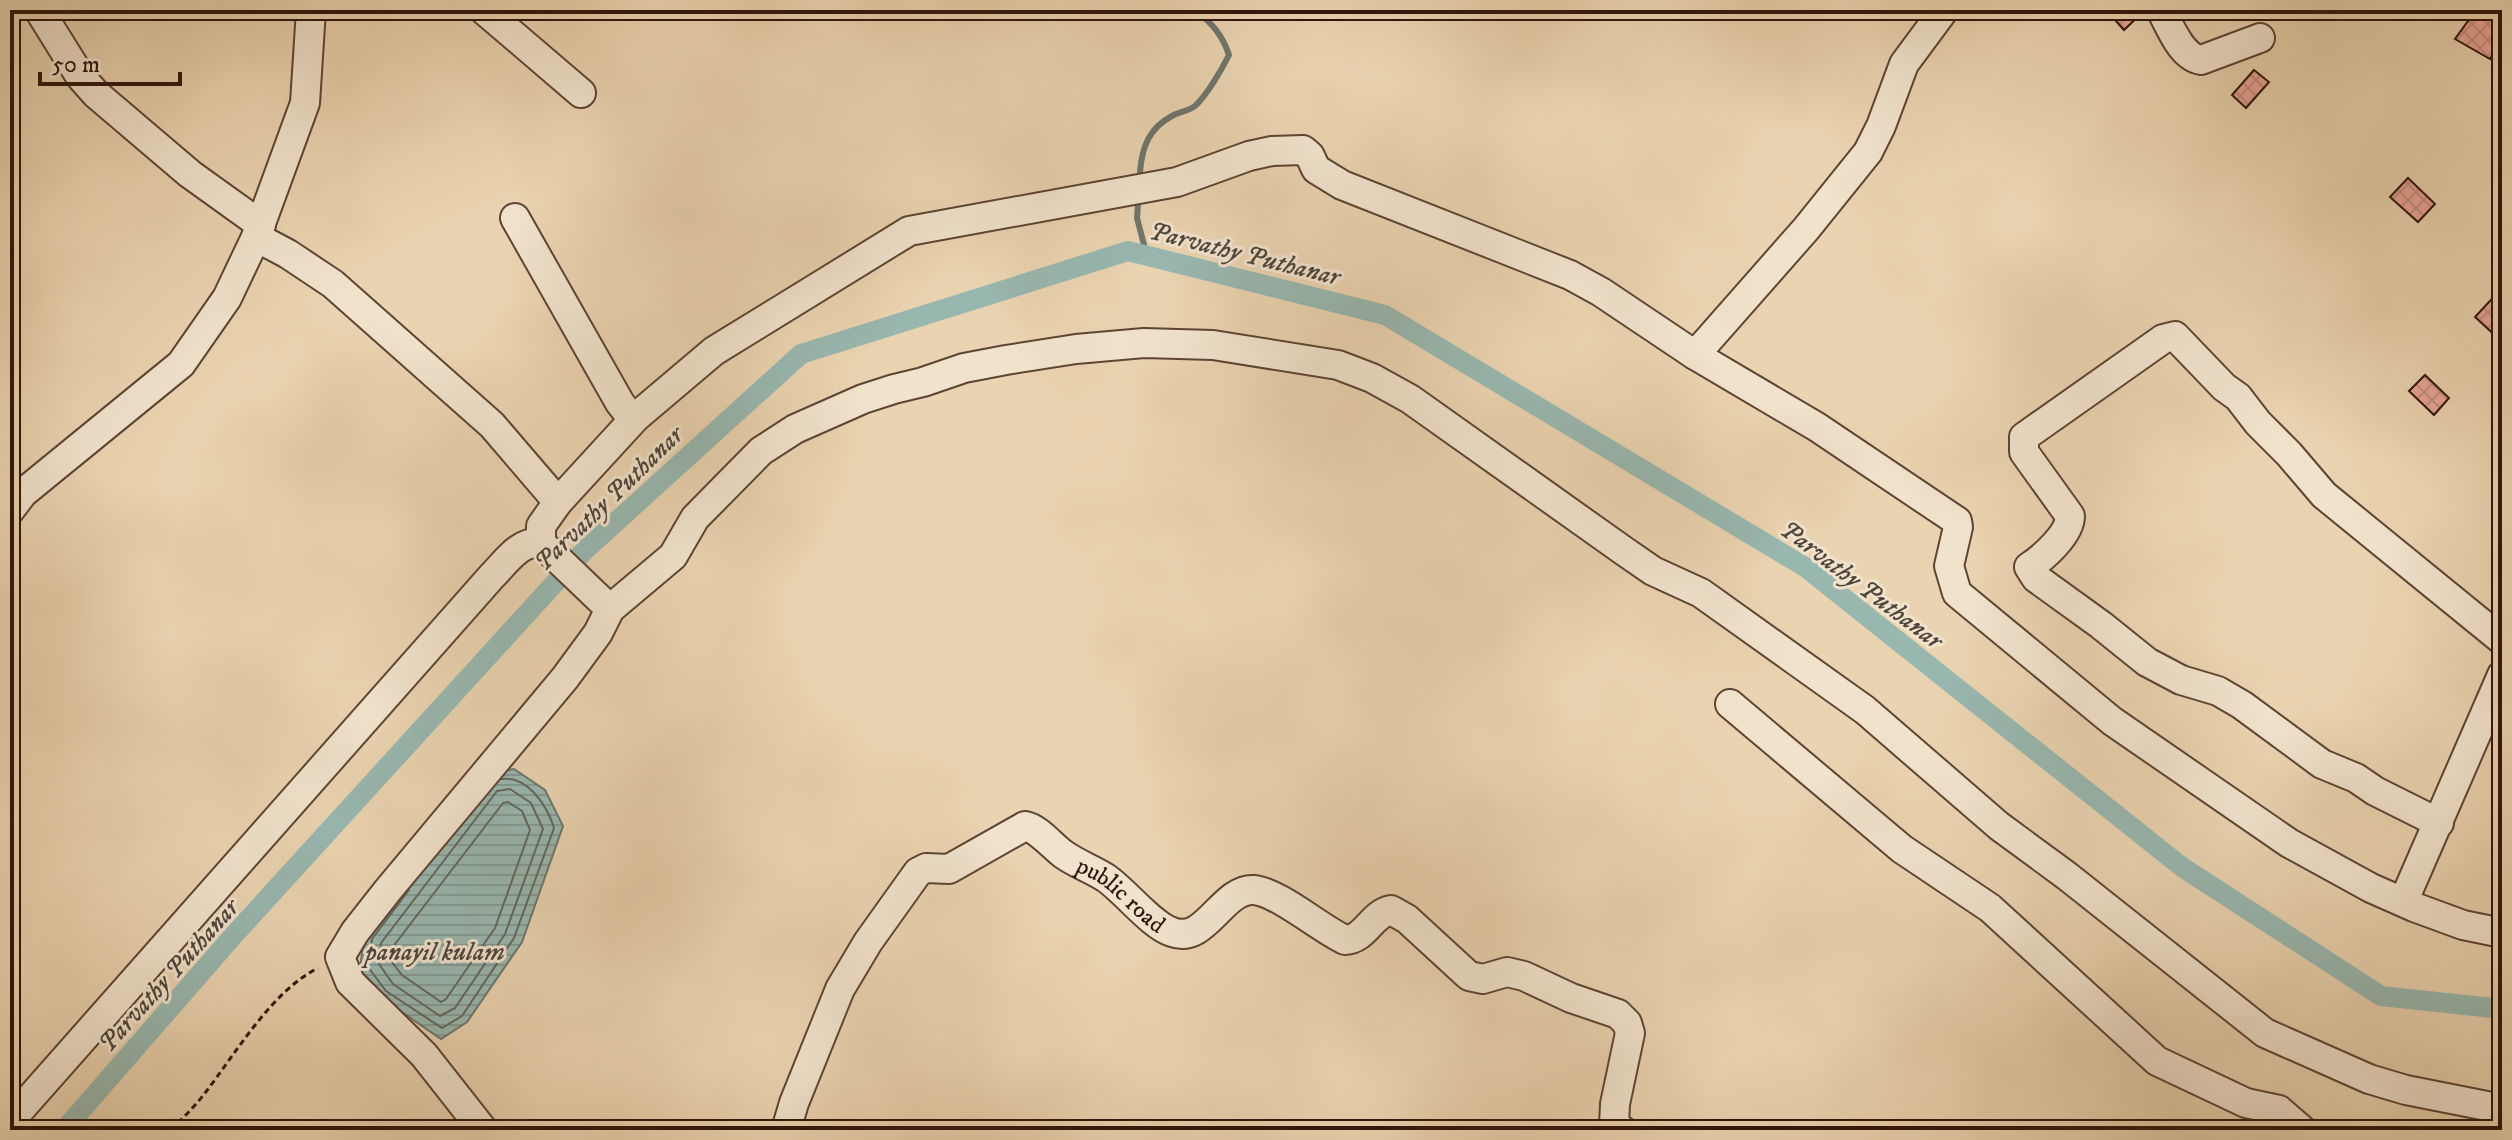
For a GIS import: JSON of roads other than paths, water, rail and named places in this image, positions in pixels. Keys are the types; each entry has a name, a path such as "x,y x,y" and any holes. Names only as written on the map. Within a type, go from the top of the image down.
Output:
{"street":[{"path":"39,10 80,76 96,94 259,231 344,294 492,425 558,502"},
{"path":"14,492 181,364 227,298 259,231 305,103 311,10"},
{"path":"484,10 581,93"},
{"path":"1695,355 1806,229 1868,152 1904,64 1944,10"},
{"path":"2161,10 2194,59 2201,60 2260,38"},
{"path":"542,544 541,526 558,502 636,417 714,351 909,231 1177,182 1249,156 1303,150 1320,172 1342,185 1570,275 1695,355 1817,427 1957,521 1949,566 1957,593 2112,721 2289,843 2357,880 2451,920 2502,933"},
{"path":"515,218 620,403 636,417"},
{"path":"2439,823 2356,778 2322,764 2218,691 2181,680 2147,662 2036,578 2029,567 2053,544 2071,520 2024,452 2024,437 2163,339 2175,336 2224,387 2238,397 2324,495 2502,640"},
{"path":"483,1130 424,1055 350,982 340,957 388,890 565,678 598,633 604,603 673,556 695,518 761,451 795,429 863,399 964,368 1076,349 1144,343 1213,345 1338,365 1372,378 1410,399 1644,565 1701,593 1799,661 1865,710 1999,826 2265,1033 2369,1079 2406,1090 2502,1109"},
{"path":"10,1121 521,547 530,543 542,544 604,603"},
{"path":"2408,891 2502,675"},
{"path":"1730,704 1902,849 1990,908 2157,1061 2246,1103 2279,1110 2302,1130"},
{"name":"public road","path":"786,1130 840,989 918,872 926,868 949,869 1018,827 1029,826 1072,860 1104,877 1160,926 1174,933 1191,932 1238,894 1248,890 1271,895 1345,940 1356,939 1381,913 1391,910 1407,919 1472,977 1483,979 1501,972 1513,973 1618,1014 1627,1023 1630,1033 1613,1111 1614,1125 1622,1130"}],"water":[{"name":"panayil kulam","path":"514,769 545,790 563,826 522,942 467,1022 441,1039 380,997 360,969 364,936 488,773"}],"waterway":[{"path":"1140,172 1145,146 1152,132 1164,121 1195,106 1229,55 1216,30 1196,10"},
{"path":"1138,203 1137,218 1147,256"},
{"name":"Parvathy Puthanar","path":"64,1130 233,936 584,551 801,354 1128,251 1385,315 1805,567 2182,867 2381,996 2502,1009"}]}
